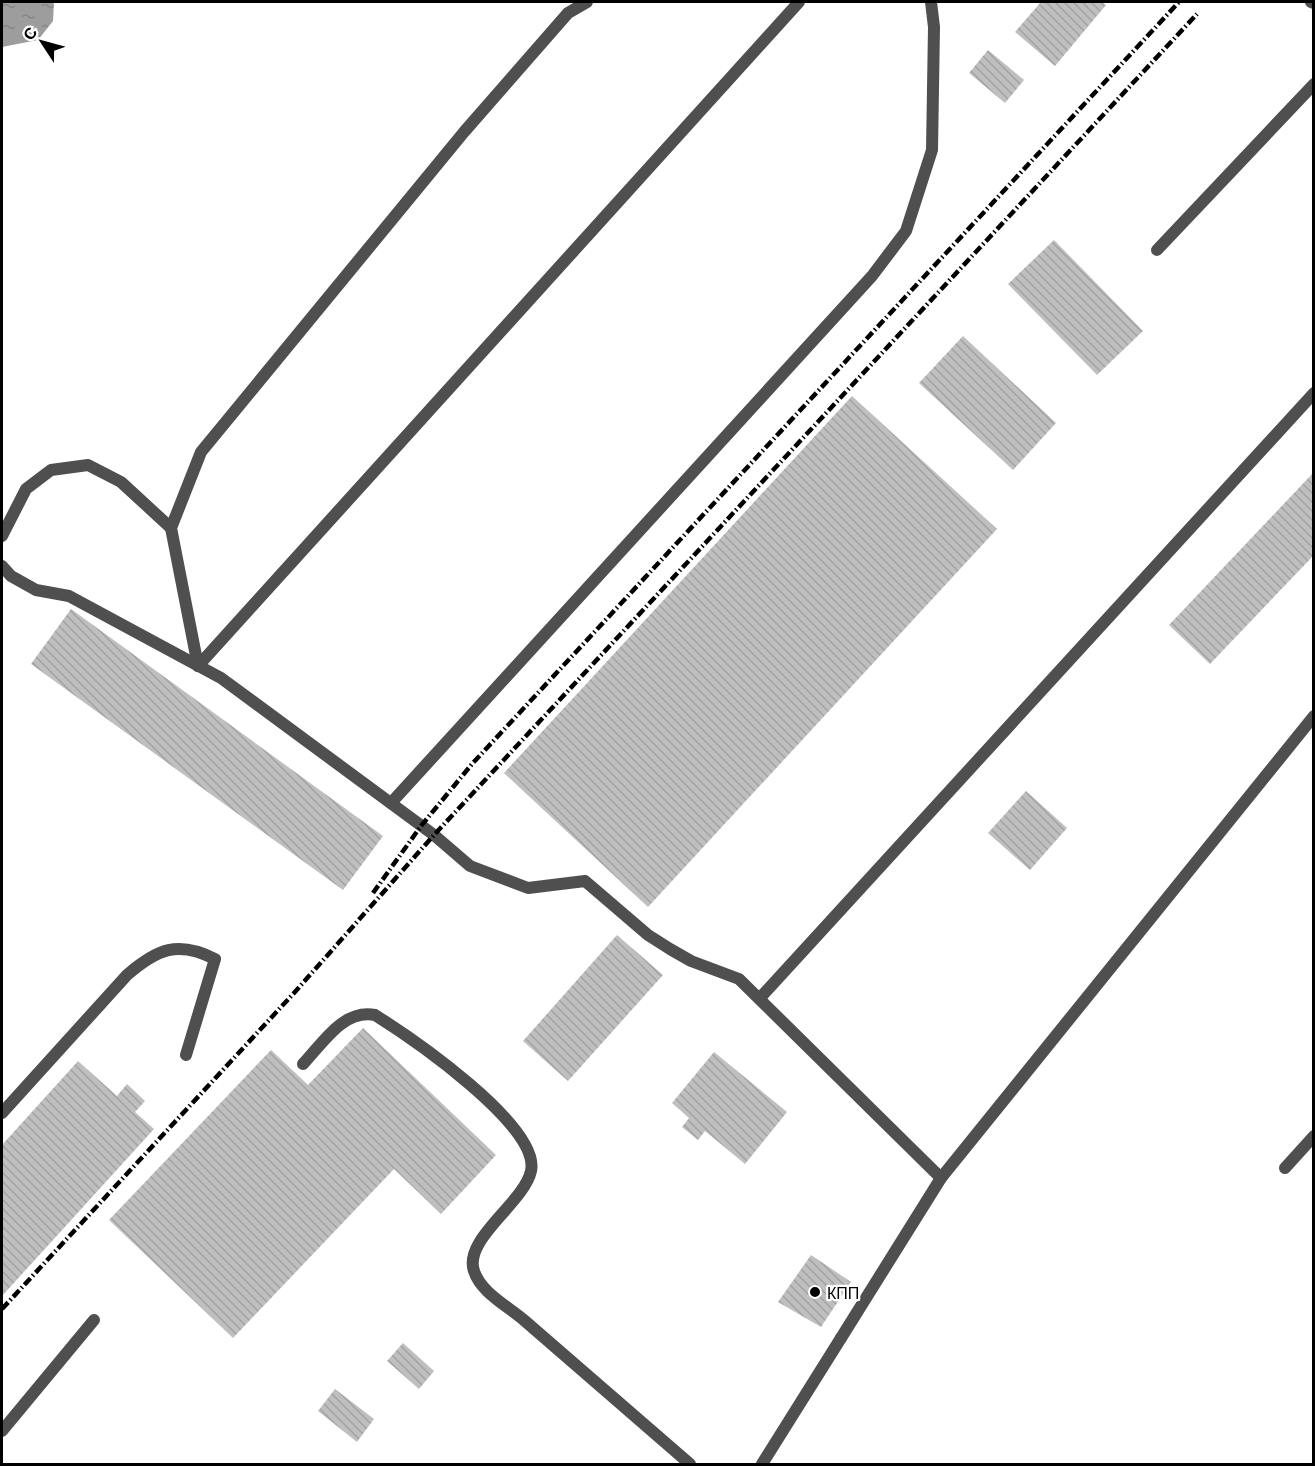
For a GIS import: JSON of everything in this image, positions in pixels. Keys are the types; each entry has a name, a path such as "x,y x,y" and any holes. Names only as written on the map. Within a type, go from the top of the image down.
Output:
{"street":[{"path":"198,666 171,528 201,452 464,132 568,13 587,2"},
{"path":"198,666 799,2"},
{"path":"391,803 864,285 906,231 932,150 934,27 931,2"},
{"path":"1157,250 1314,84"},
{"path":"760,998 1314,393"},
{"path":"2,536 26,489 51,470 88,465 121,482 171,528"},
{"path":"2,566 10,576 36,590 69,596 221,678 391,803 470,866 528,888 585,881 648,935 691,961 739,979 941,1178"},
{"path":"762,1464 941,1178 1314,716"},
{"path":"2,1113 127,975 142,962 159,952 177,947 196,949 215,958 186,1055"},
{"path":"303,1064 344,1021 364,1013 375,1015 472,1084 495,1107 530,1153 531,1171 523,1189 474,1249 473,1270 485,1290 524,1319 690,1464"},
{"path":"1285,1168 1314,1136"},
{"path":"2,1431 94,1320"}],"water":[{"path":"2,2 54,2 53,21 38,40 2,47"}],"building":[{"path":"1041,2 1102,2 1106,5 1055,66 1015,32"},
{"path":"988,50 1024,80 1005,103 969,73"},
{"path":"1054,240 1143,331 1097,375 1008,284"},
{"path":"963,336 1056,423 1013,470 919,383"},
{"path":"852,396 997,529 648,907 504,773"},
{"path":"1314,472 1314,555 1210,664 1169,625"},
{"path":"71,609 383,836 343,890 31,664"},
{"path":"1026,791 1067,828 1030,870 988,833"},
{"path":"617,935 663,975 568,1081 523,1041"},
{"path":"363,1028 496,1155 441,1214 394,1169 233,1338 109,1220 271,1050 308,1085"},
{"path":"714,1052 787,1112 745,1164 705,1131 698,1140 682,1127 689,1118 672,1103"},
{"path":"78,1061 117,1096 127,1084 145,1101 135,1112 154,1129 2,1296 2,1145"},
{"name":"КПП","path":"811,1255 851,1282 821,1327 778,1302"},
{"path":"403,1343 434,1371 419,1389 387,1361"},
{"path":"335,1389 374,1419 357,1442 318,1411"}],"railway":[{"path":"373,893 421,826 472,764 1179,2"},
{"path":"2,1309 294,993 434,835 1197,14"}],"place":[{"name":"КПП","path":"815,1292"}]}
